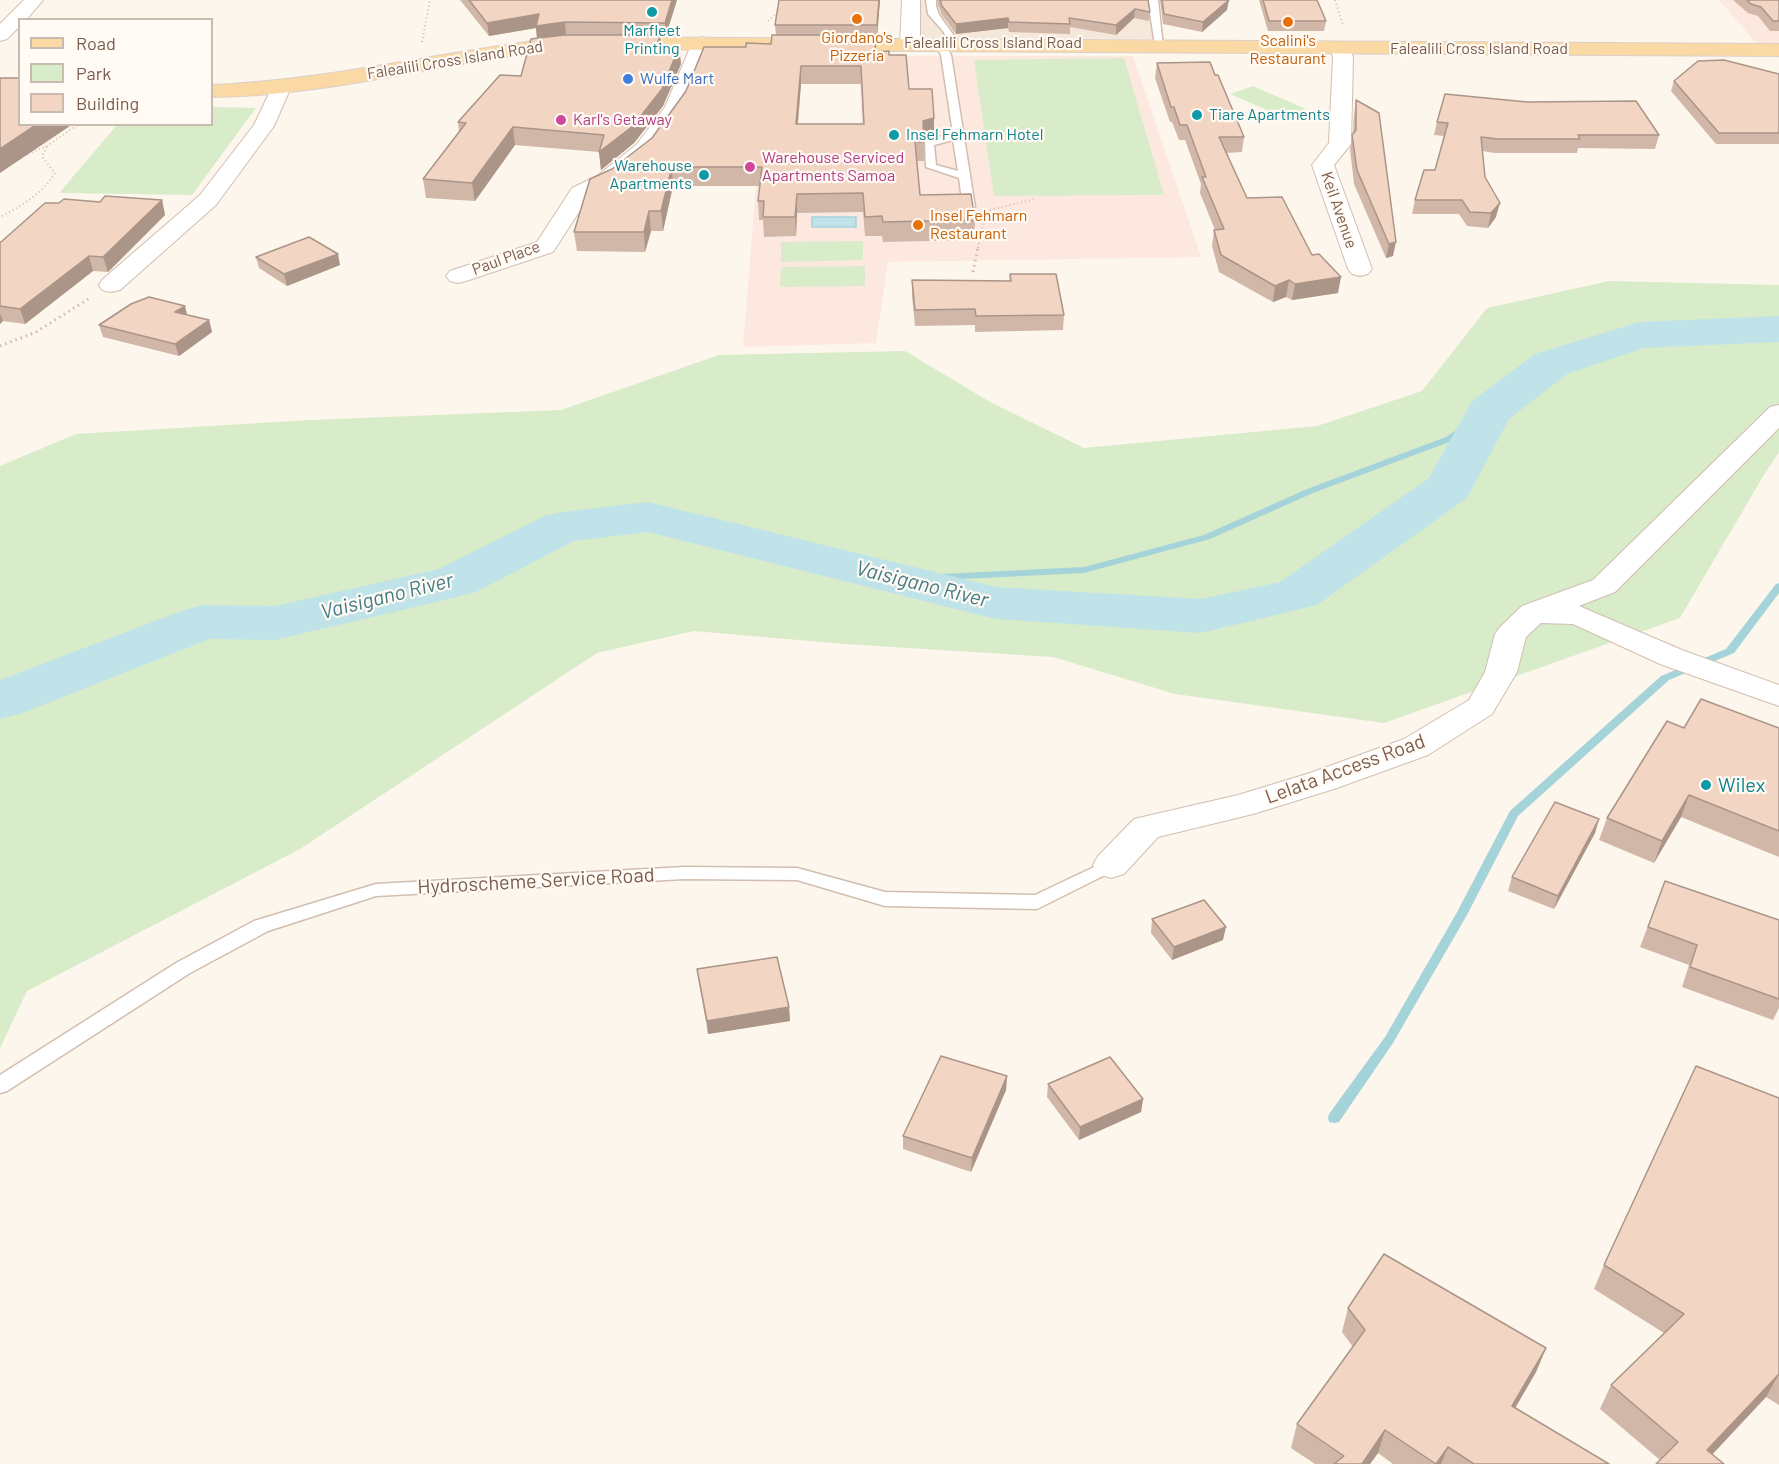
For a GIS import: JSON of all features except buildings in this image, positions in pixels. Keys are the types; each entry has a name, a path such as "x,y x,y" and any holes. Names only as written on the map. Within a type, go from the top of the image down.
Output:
{"main road":[{"name":"Falealili Cross Island Road","path":"213,91 281,87 441,61 499,49 566,43 946,43 1779,50"}],"street":[{"path":"0,35 34,0"},
{"path":"910,43 911,0"},
{"name":"Paul Place","path":"458,276 545,247 580,193 605,181 645,150 675,108 702,43"},
{"name":"Keil Avenue","path":"1341,48 1343,57 1340,144 1323,165 1360,269"},
{"path":"111,285 208,200 264,126 281,87"},
{"name":"Lelata Access Road","path":"1111,865 1146,828 1241,806 1322,781 1416,747 1481,707 1501,672 1511,634 1533,613 1605,586 1779,413"},
{"path":"1533,613 1578,615 1671,657 1768,693"}],"lane":[{"path":"931,0 930,4 936,21 947,29 946,55 969,207"},
{"path":"1153,0 1160,45"},
{"path":"958,135 929,143 931,166 963,176"},
{"name":"Hydroscheme Service Road","path":"0,1085 183,968 261,926 376,890 684,873 797,874 885,899 1037,902 1111,865"}],"path":[{"path":"430,0 421,45 426,55 441,61"},
{"path":"19,158 47,147 76,126"},
{"path":"2,216 28,202 48,186 55,173 42,157 47,147"},
{"path":"973,272 985,212 1035,199"},
{"path":"0,346 36,332 111,285"}],"shaded area":[{"path":"917,0 1158,0 1164,39 915,38"},
{"path":"1719,0 1779,0 1779,45 1758,45"},
{"name":"Insel Fehmarn Hotel","path":"859,56 1133,56 1201,257 888,262 876,343 743,347 756,186 795,186 862,142"}],"green space":[{"path":"1124,58 1164,195 994,196 974,60"},
{"path":"1253,86 1306,109 1283,117 1230,94"},
{"path":"213,107 256,108 192,195 59,193 116,126 213,126"},
{"path":"863,241 863,260 781,262 781,242"},
{"path":"865,266 865,286 780,287 781,267"},
{"path":"1609,281 1779,285 1779,452 1680,618 1384,723 1175,694 1053,657 845,644 694,631 597,653 300,849 27,991 0,1048 0,466 76,434 311,420 561,410 719,355 905,351 992,403 1084,448 1317,426 1422,391 1487,308"}],"water":[{"path":"812,217 856,217 856,227 812,227"}],"waterway":[{"name":"Vaisigano River","path":"0,701 203,622 275,623 394,596 457,581 562,527 648,517 996,603 1201,616 1298,594 1449,487 1489,411 1551,364 1639,335 1779,329"},
{"path":"901,579 1084,570 1207,537 1310,491 1449,439 1489,411"},
{"path":"1334,1118 1389,1040 1461,915 1514,814 1665,678 1730,651 1779,586"}],"place":[{"name":"Marfleet Printing","path":"652,12"},
{"name":"Giordano's Pizzeria","path":"857,19"},
{"name":"Scalini's Restaurant","path":"1288,22"},
{"name":"Wulfe Mart","path":"628,79"},
{"name":"Tiare Apartments","path":"1197,115"},
{"name":"Karl's Getaway","path":"561,120"},
{"name":"Insel Fehmarn Hotel","path":"894,135"},
{"name":"Warehouse Serviced Apartments Samoa","path":"750,167"},
{"name":"Warehouse Apartments","path":"704,175"},
{"name":"Insel Fehmarn Restaurant","path":"918,225"},
{"name":"Wilex","path":"1706,785"}]}
